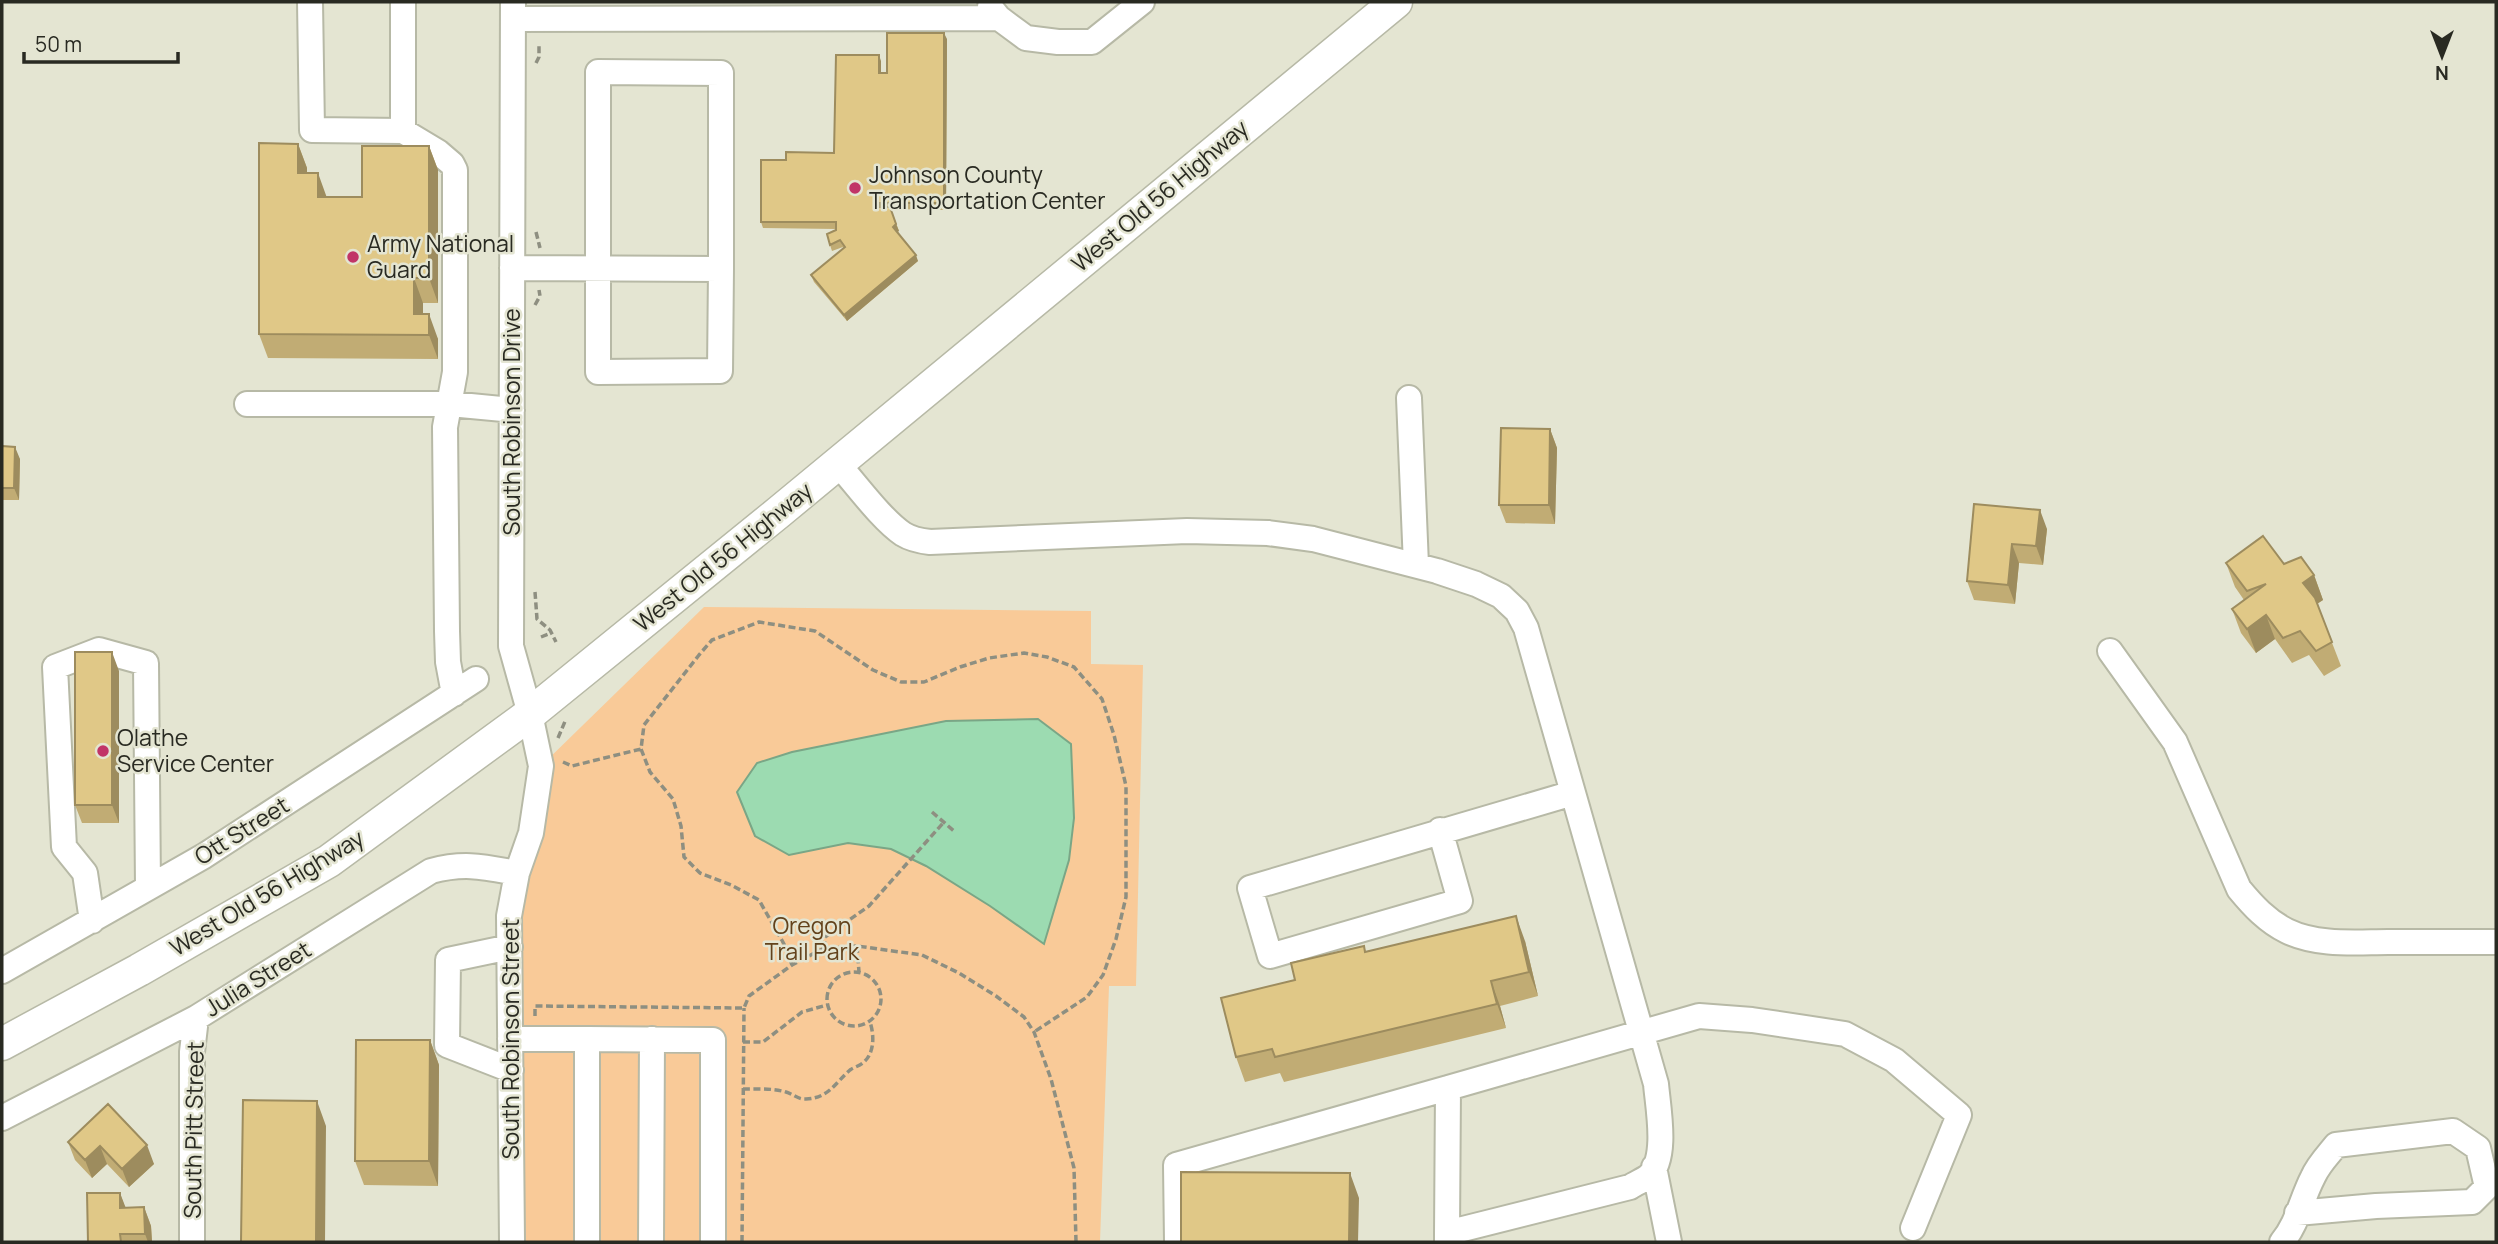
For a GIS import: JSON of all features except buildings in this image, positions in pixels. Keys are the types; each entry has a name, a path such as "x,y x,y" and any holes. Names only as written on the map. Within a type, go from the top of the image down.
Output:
{"main road":[{"name":"West Old 56 Highway","path":"2,1044 139,970 329,861 530,714 1396,2"}],"street":[{"path":"310,2 312,130 402,131 438,152 455,170 455,372 445,427 448,662 454,694"},
{"path":"402,131 403,2"},
{"path":"513,10 992,10 1026,37 1059,42 1092,42 1142,2"},
{"name":"South Robinson Drive","path":"513,10 511,646 530,714"},
{"path":"598,72 720,73 720,270 720,371 598,372 598,72"},
{"path":"512,268 720,270"},
{"path":"1409,398 1416,565"},
{"path":"247,404 450,404 512,411"},
{"path":"838,463 904,534 930,542 1187,531 1268,533 1313,539 1476,583 1501,596 1517,611 1526,628 1656,1084 1659,1157 1650,1175 1630,1187 1447,1238 1448,1088"},
{"path":"92,921 85,873 64,846 55,667 99,650 146,663 148,887"},
{"path":"2110,651 2175,742 2239,889 2253,907 2287,931 2310,939 2352,942 2496,942"},
{"name":"Ott Street","path":"2,971 239,834 476,679"},
{"name":"South Robinson Street","path":"512,1242 509,916 517,873 531,832 540,784 541,766 530,714"},
{"path":"1440,830 1460,901 1270,956 1250,888 1440,830 1573,793"},
{"name":"Julia Street","path":"2,1118 196,1018 431,871 455,864 517,873"},
{"path":"510,947 448,960 447,1045 511,1070"},
{"path":"1177,1242 1177,1165 1699,1016 1752,1020 1845,1034 1894,1060 1959,1115 1913,1228"},
{"name":"South Pitt Street","path":"192,1242 192,1052 196,1018"},
{"path":"510,1039 713,1040 713,1242"},
{"path":"587,1039 587,1242"},
{"path":"651,1242 652,1039"},
{"path":"2282,1242 2295,1227 2297,1213 2314,1174 2336,1144 2453,1131 2478,1148 2487,1188 2472,1202 2297,1213"},
{"path":"1654,1167 1669,1242"}],"path":[{"path":"792,965 784,944 759,900 700,873 684,857 681,826 673,799 650,772 642,749 644,725 712,640 759,622 815,631 873,670 901,682 924,682 989,658 1024,653 1047,657 1074,667 1102,699 1114,735 1126,786 1126,897 1116,939 1103,975 1087,997 1034,1032"},
{"path":"541,637 551,633"},
{"path":"557,741 568,716"},
{"path":"560,754 563,762 572,766 642,749"},
{"path":"932,812 954,831"},
{"path":"824,948 825,937 869,906 944,822"},
{"path":"857,946 859,972"},
{"path":"742,1242 744,1008 749,996 792,965 824,948 857,946 922,955 959,972 1024,1017 1034,1032 1051,1080 1074,1168 1076,1242"},
{"path":"859,972 872,977 881,991 882,1000 879,1012 870,1022 847,1026 838,1022 831,1014 827,995 834,980 842,974 859,972"},
{"path":"743,1042 763,1042 802,1012 827,1005"},
{"path":"535,1006 744,1008"},
{"path":"743,1089 770,1089 804,1100 823,1096 839,1084 850,1070 865,1061 872,1050 874,1033 870,1022"}],"green space":[{"name":"Oregon Trail Park","path":"704,607 1091,611 1091,664 1143,665 1136,986 1109,986 1100,1242 512,1242 509,916 541,766"}],"shaded area":[{"path":"1038,719 1071,744 1074,818 1069,860 1044,944 926,866 891,849 848,843 789,855 755,836 737,792 757,763 792,752 946,721"}],"place":[{"name":"Johnson County Transportation Center","path":"855,188"},
{"name":"Army National Guard","path":"353,257"},
{"name":"Olathe Service Center","path":"103,751"}]}
